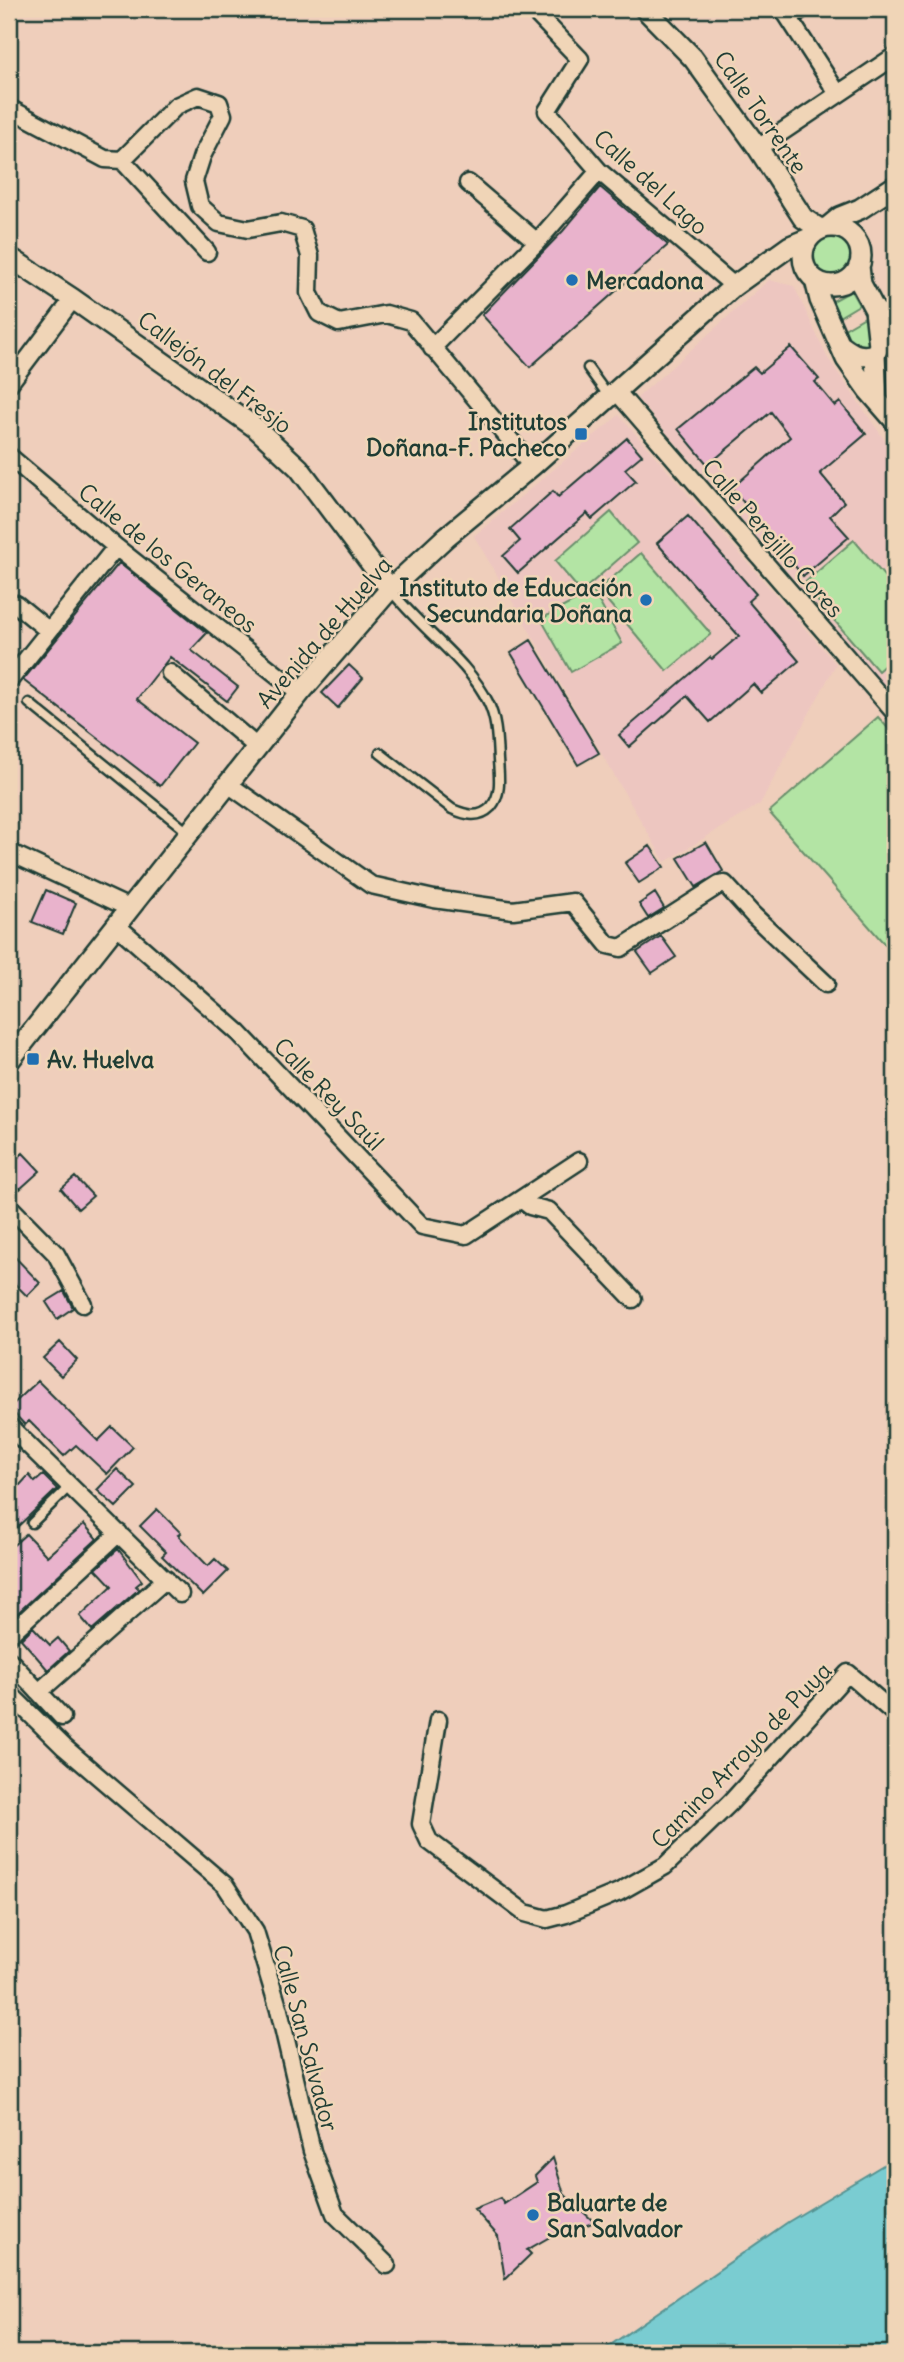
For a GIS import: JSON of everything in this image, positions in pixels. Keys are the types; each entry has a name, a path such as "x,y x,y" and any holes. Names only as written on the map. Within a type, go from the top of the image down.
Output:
{"street":[{"name":"Calle del Lago","path":"532,9 580,59 547,111 599,171 734,286"},
{"name":"Calle Torrente","path":"645,9 693,58 758,148 815,242"},
{"path":"783,9 838,94"},
{"path":"792,9 796,15 805,9"},
{"path":"758,148 895,56"},
{"path":"121,160 176,106 198,96 219,103 223,115 202,156 194,181 200,205 219,223 248,229 281,223 302,229 310,256 309,293 319,313 339,323 386,314 411,321 532,466"},
{"path":"9,108 105,159 121,160 207,252"},
{"path":"432,348 537,242 599,171"},
{"path":"468,183 537,242"},
{"path":"815,242 895,186"},
{"path":"815,242 860,247 861,284 874,310 883,345 877,398"},
{"path":"815,242 820,300 846,359 895,421"},
{"name":"Avenida de Huelva","path":"11,1053 300,694 390,589 734,286 765,265 792,263 815,242"},
{"name":"Avenida de Huelva","path":"815,242 824,284 841,284 855,274 859,266"},
{"name":"Callejón del Fresjo","path":"9,257 256,428 299,468 390,589"},
{"path":"9,384 73,299"},
{"path":"874,310 895,318"},
{"path":"842,346 857,356 883,345"},
{"name":"Calle Perejillo Cores","path":"613,394 895,713"},
{"name":"Calle de los Geraneos","path":"9,456 116,547 300,694"},
{"path":"10,676 116,547"},
{"path":"16,604 49,631"},
{"path":"170,673 257,747"},
{"path":"228,784 371,885 434,899 513,910 573,902 608,945 621,948 719,885 725,884 753,915 826,984"},
{"path":"9,852 130,908"},
{"name":"Calle Rey Saúl","path":"116,925 239,1033 422,1226 466,1235 579,1161"},
{"path":"521,1199 530,1206 549,1211 633,1299"},
{"path":"9,1206 56,1254 83,1304"},
{"path":"9,1426 180,1594"},
{"path":"9,1635 119,1534"},
{"path":"39,1692 166,1579"},
{"path":"9,1660 62,1717"},
{"name":"Camino Arroyo de Puya","path":"438,1720 421,1824 429,1842 526,1913 547,1919 619,1892 666,1866 731,1802 848,1673 895,1714"},
{"name":"Calle San Salvador","path":"9,1693 64,1747 225,1885 254,1931 279,2010 312,2151 335,2214 387,2265"}],"lane":[{"path":"588,368 613,394"},
{"path":"380,753 452,809 461,813 474,816 486,812 494,802 500,785 496,730 489,703 472,676 405,609 390,589"},
{"path":"29,703 189,833"},
{"path":"32,1523 70,1486"}],"shaded area":[{"path":"769,280 794,286 827,357 895,455 895,697 637,398"},
{"name":"Instituto de Educación Secundaria Doñana","path":"619,415 836,664 760,804 665,862 474,536"}],"green space":[{"path":"832,236 846,242 852,256 846,270 832,276 818,270 812,256 818,242"},
{"path":"851,291 859,305 839,317 831,302"},
{"path":"865,317 873,339 870,346 856,350 841,331"},
{"path":"611,512 637,543 581,592 555,561"},
{"path":"854,540 895,589 895,656 878,671 803,584"},
{"path":"641,553 711,634 667,671 598,590"},
{"path":"593,591 622,643 571,672 541,619"},
{"path":"878,717 895,736 895,956 769,812"}],"water":[{"path":"895,2158 895,2353 599,2353 788,2222"}],"building":[{"name":"Mercadona","path":"600,187 668,245 530,367 482,315 563,231"},
{"path":"791,347 819,379 815,382 835,406 840,402 866,434 820,473 844,502 830,516 849,537 803,576 732,488 790,437 771,412 708,465 678,429 754,367 760,373"},
{"path":"627,438 642,455 625,469 636,481 592,519 587,513 518,573 503,556 520,541 510,529 553,491 558,497"},
{"path":"688,516 756,594 748,601 799,661 761,693 753,684 710,722 687,696 629,747 619,735 710,657 712,659 739,636 657,543"},
{"path":"119,563 207,633 191,650 238,687 227,701 170,657 162,667 137,699 194,743 160,786 23,680"},
{"path":"531,640 599,753 578,765 511,653"},
{"path":"349,665 363,678 338,708 322,693"},
{"path":"706,842 723,871 696,887 678,858"},
{"path":"650,846 664,867 639,883 625,863"},
{"path":"46,890 76,903 63,934 32,922"},
{"path":"655,893 664,908 648,918 639,904"},
{"path":"661,936 676,957 652,973 637,952"},
{"path":"23,1153 40,1171 20,1189 9,1177 9,1166"},
{"path":"75,1177 93,1196 78,1209 61,1189"},
{"path":"9,1251 40,1283 27,1296 9,1278"},
{"path":"64,1291 73,1308 57,1319 46,1302"},
{"path":"60,1342 77,1360 61,1376 43,1358"},
{"path":"38,1381 98,1441 112,1427 133,1447 107,1474 76,1445 64,1456 29,1421 25,1425 9,1408"},
{"path":"117,1469 136,1487 116,1507 97,1490"},
{"path":"29,1475 35,1482 43,1475 57,1489 9,1535 9,1497"},
{"path":"157,1509 208,1566 215,1559 228,1571 203,1596 162,1556 166,1552 140,1526"},
{"path":"84,1524 97,1539 9,1621 9,1549 26,1534 47,1556"},
{"path":"118,1549 142,1581 136,1586 139,1589 92,1630 80,1616 112,1586 96,1569"},
{"path":"33,1627 50,1645 58,1638 69,1651 48,1670 21,1639"},
{"name":"Baluarte de San Salvador","path":"553,2158 564,2194 594,2222 565,2235 562,2230 527,2250 531,2254 505,2279 498,2236 474,2209 500,2198 504,2204 537,2182 535,2176"}],"place":[{"name":"Mercadona","path":"572,280"},
{"name":"Institutos Doñana-F. Pacheco","path":"581,434"},
{"name":"Instituto de Educación Secundaria Doñana","path":"646,600"},
{"name":"Av. Huelva","path":"33,1059"},
{"name":"Baluarte de San Salvador","path":"533,2215"}]}
